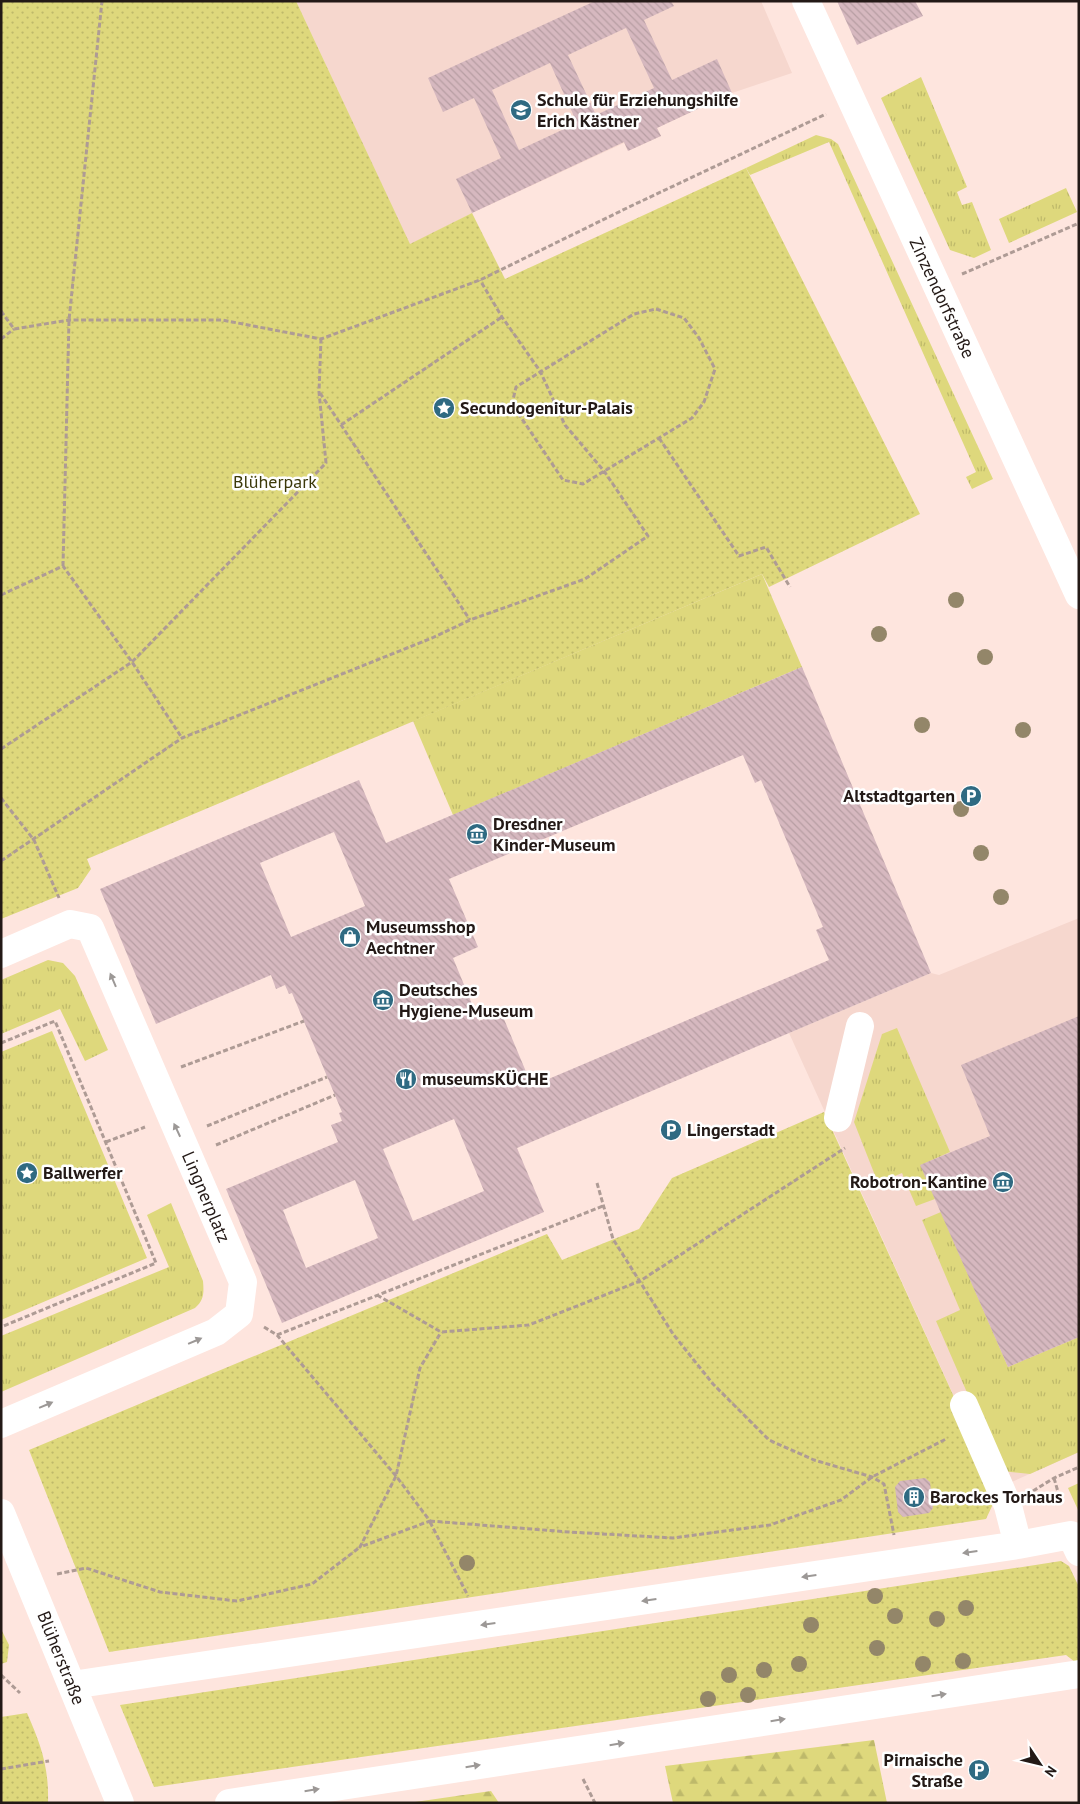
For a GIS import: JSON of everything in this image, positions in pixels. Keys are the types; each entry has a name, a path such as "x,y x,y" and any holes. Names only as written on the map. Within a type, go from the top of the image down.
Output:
{"street":[{"name":"Zinzendorfstraße","path":"806,1 1079,594"},
{"path":"1,954 70,924"},
{"name":"Lingnerplatz","path":"70,924 90,928 155,1077 243,1282 239,1314"},
{"path":"838,1118 860,1026"},
{"path":"1,1424 216,1332 239,1314"},
{"path":"969,1415 1008,1506 1018,1545"},
{"name":"Blüherstraße","path":"1,1513 120,1803"},
{"path":"72,1685 1018,1545 1075,1544"},
{"path":"229,1803 1079,1674"}],"path":[{"path":"102,1 69,320 63,566 132,662 182,738"},
{"path":"1,338 14,329 69,320 222,320 321,339 480,280 629,207 852,102"},
{"path":"937,286 1079,223"},
{"path":"1,861 182,738 432,638 470,620 585,579 648,536 604,471 565,425 540,371 502,317 480,280"},
{"path":"656,309 684,318 699,338 715,369 704,402 692,418 659,438 583,484 563,480 512,404 516,387 634,314 656,309"},
{"path":"1,312 14,329"},
{"path":"340,425 502,317"},
{"path":"1,749 132,662 326,463 319,392 321,339"},
{"path":"319,392 470,620"},
{"path":"659,438 739,556 766,548 790,587"},
{"path":"1,596 63,566"},
{"path":"1,798 34,840 70,924"},
{"path":"1,1043 55,1021 156,1263 1,1327"},
{"path":"155,1077 304,1021"},
{"path":"185,1147 327,1077"},
{"path":"185,1147 335,1095"},
{"path":"106,1142 141,1129"},
{"path":"378,1295 441,1332 529,1325 640,1281 849,1144"},
{"path":"597,1183 613,1239 673,1334 713,1384 769,1440 814,1460 872,1477 884,1484 899,1562"},
{"path":"277,1334 603,1206"},
{"path":"239,1314 277,1334 396,1476 430,1521 482,1625"},
{"path":"360,1547 396,1476 420,1368 441,1332"},
{"path":"28,1580 86,1568 160,1592 237,1601 312,1584 360,1547 430,1521 674,1538 770,1525 841,1500 872,1477 929,1446 969,1415"},
{"path":"1054,1478 1079,1467"},
{"path":"1,1675 20,1693"},
{"path":"1,1769 49,1761"}],"shaded area":[{"name":"Schule für Erziehungshilfe Erich Kästner","path":"296,1 761,1 792,73 732,93 657,128 661,136 628,151 624,143 472,213 410,245"},
{"path":"1079,918 1079,1452 996,1489 789,1033 931,973 939,975"}],"green space":[{"name":"Blüherpark","path":"1,1 296,1 410,244 472,213 505,279 746,168 920,514 769,587 762,574 87,859 91,869 78,888 1,919"},
{"path":"921,77 967,187 957,192 962,205 972,202 991,250 974,258 950,250 881,98"},
{"path":"816,135 831,139 838,144 993,479 972,489 966,477 976,472 829,142 750,175 746,168"},
{"path":"1066,188 1077,212 1009,243 999,219"},
{"path":"762,574 802,667 453,815 413,721"},
{"path":"48,960 63,963 75,976 108,1050 85,1061 60,1009 1,1034 1,980"},
{"path":"897,1028 950,1152 921,1165 935,1199 916,1206 902,1173 878,1183 854,1122 882,1034"},
{"path":"52,1031 147,1258 1,1320 1,1052"},
{"path":"824,1112 996,1489 993,1504 986,1519 109,1652 29,1450 547,1234 562,1260 639,1229 672,1178"},
{"path":"171,1203 203,1281 203,1296 198,1305 195,1308 1,1392 1,1336 169,1267 147,1215"},
{"path":"941,1212 1008,1367 1079,1337 1079,1452 1030,1474 1001,1471 936,1321 960,1310 922,1220"},
{"path":"1079,1483 1079,1512 1068,1488"},
{"path":"1061,1561 1069,1566 1079,1587 1079,1661 1075,1662 1066,1655 154,1787 120,1705"},
{"path":"1,1629 9,1645 7,1662 1,1664"},
{"path":"27,1713 43,1756 47,1778 48,1803 1,1803 1,1717"},
{"path":"874,1740 887,1803 673,1803 665,1766"},
{"path":"491,1791 499,1803 408,1803"}],"building":[{"path":"595,1 671,1 674,6 644,20 672,80 717,59 732,93 657,128 661,136 628,151 624,142 472,213 456,179 501,158 474,98 443,112 428,78","holes":["626,28 654,88 596,115 568,55","550,63 577,123 519,150 492,90"]},
{"path":"837,1 915,1 923,16 857,45"},
{"name":"Deutsches Hygiene-Museum","path":"802,667 931,973 517,1148 544,1212 282,1323 226,1189 338,1142 331,1125 342,1121 339,1113 342,1112 292,993 289,994 285,985 276,989 271,975 156,1024 100,889 359,780 386,843","holes":["743,755 755,783 761,780 823,927 816,930 829,960 532,1086 501,1012 479,1021 453,958 478,947 449,879","334,832 365,906 291,937 260,863","454,1119 484,1191 413,1221 383,1149","355,1180 378,1238 306,1268 283,1210"]},
{"name":"Robotron-Kantine","path":"1079,1016 1079,1337 1008,1367 920,1165 990,1136 961,1065"},
{"name":"Barockes Torhaus","path":"925,1478 930,1482 933,1508 929,1513 903,1517 898,1512 895,1487 900,1481"}],"place":[{"name":"Schule für Erziehungshilfe Erich Kästner","path":"521,110"},
{"name":"Secundogenitur-Palais","path":"444,408"},
{"name":"Altstadtgarten","path":"971,796"},
{"name":"Dresdner Kinder-Museum","path":"477,834"},
{"name":"Museumsshop Aechtner","path":"350,937"},
{"name":"Deutsches Hygiene-Museum","path":"383,1000"},
{"name":"museumsKÜCHE","path":"406,1079"},
{"name":"Lingerstadt","path":"671,1130"},
{"name":"Ballwerfer","path":"27,1173"},
{"name":"Robotron-Kantine","path":"1003,1182"},
{"name":"Barockes Torhaus","path":"914,1497"},
{"name":"Pirnaische Straße","path":"979,1770"}]}
